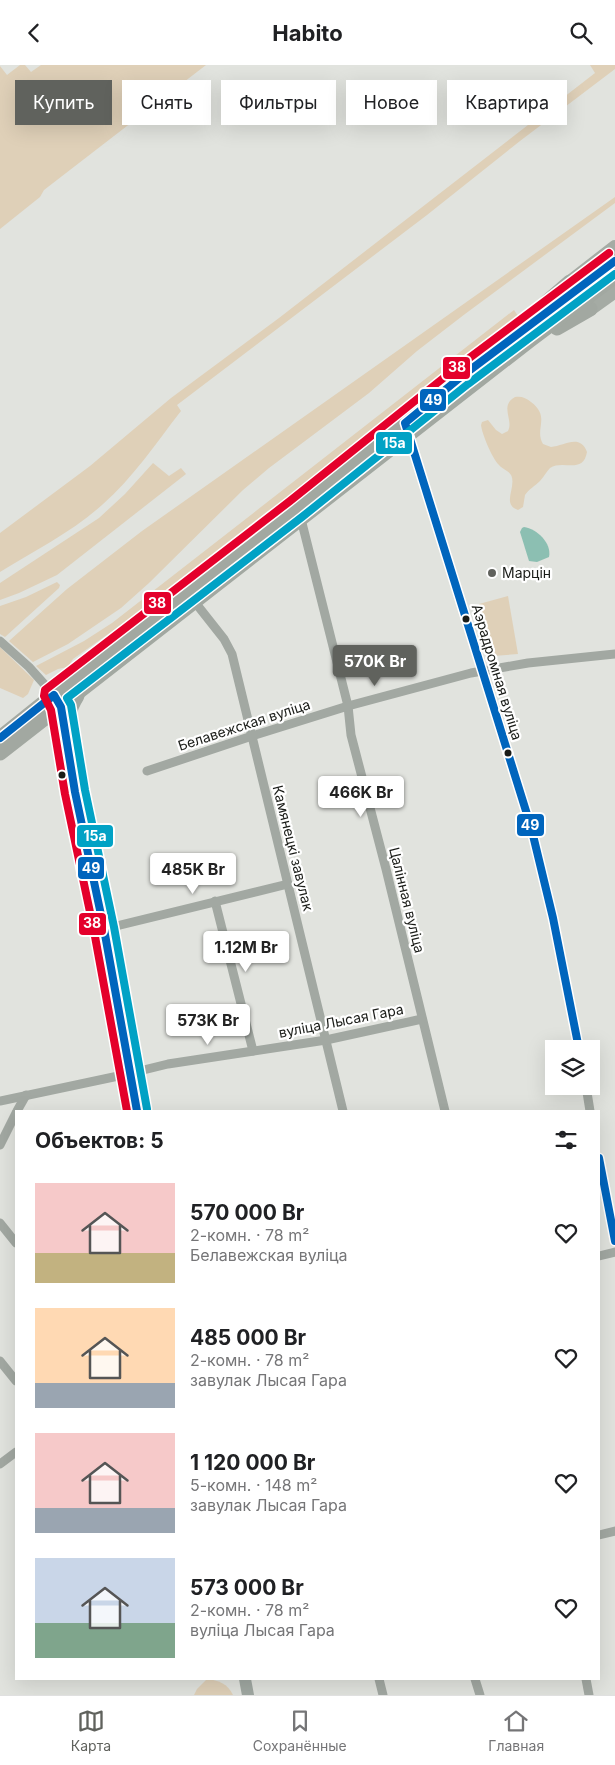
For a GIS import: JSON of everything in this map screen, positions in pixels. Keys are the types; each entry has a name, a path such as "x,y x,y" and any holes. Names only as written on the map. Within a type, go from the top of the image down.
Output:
{"highway":[{"path":"0,738 57,701 296,509 530,340 615,261"},
{"path":"0,753 32,729 57,701 80,691 301,519 508,340 615,276"},
{"path":"67,739 66,722 69,711 80,691"},
{"path":"32,729 42,725 52,725 61,730 67,739"}],"main road":[{"path":"577,297 615,247"},
{"path":"577,297 615,291"},
{"path":"57,701 67,739 79,814 104,929 137,1110"},
{"path":"245,1680 248,1695"}],"street":[{"name":"Аэрадромная вуліца","path":"407,429 540,862 577,1040"},
{"name":"Цалінная вуліца","path":"301,519 348,706 351,735 445,1110"},
{"name":"Камянецкі завулак","path":"194,601 224,639 232,654 343,1110"},
{"path":"0,641 29,667 57,701"},
{"name":"Белавежская вуліца","path":"147,771 348,706 482,671 536,662 615,655"},
{"path":"104,929 288,885"},
{"path":"215,901 253,1051"},
{"name":"вуліца Лысая Гара","path":"0,1101 168,1064 326,1040 422,1019"},
{"path":"18,1110 26,1095"},
{"path":"587,1095 590,1110"},
{"path":"0,1145 15,1116"},
{"path":"600,1163 615,1241"},
{"path":"0,1223 15,1242"},
{"path":"600,1256 615,1252"},
{"path":"0,1361 15,1380"},
{"path":"0,1464 15,1453"},
{"path":"600,1535 615,1531"},
{"path":"379,1680 383,1695"},
{"path":"475,1680 480,1695"},
{"path":"586,1680 590,1695"}],"shaded area":[{"path":"20,65 25,65 31,72 41,65 206,65 187,80 122,80 122,125 128,125 44,190 40,197 0,229 0,66 7,75"},
{"path":"590,65 615,65 615,69 567,105 567,95 595,73"},
{"path":"528,125 541,125 427,215 177,405 181,411 144,460 113,495 78,524 0,572 0,533 90,466 171,398 279,318"},
{"path":"615,197 615,203 465,314 417,351 369,393 269,468 243,490 121,608 68,644 33,662 9,641 67,589 142,531"},
{"path":"514,310 520,319 470,362 164,593 73,659 68,667 58,669 46,675 36,666 84,641 112,623"},
{"path":"515,397 527,399 537,407 541,418 540,433 543,444 551,447 576,442 584,446 587,452 585,459 577,465 561,465 550,468 525,495 523,507 518,510 513,507 510,499 511,475 493,457 485,440 481,425 482,422 488,420 502,434 508,431 507,409 510,401"},
{"path":"153,463 169,476 181,468 186,474 57,575 0,600 0,583 99,518 125,494"},
{"path":"524,527 529,528 542,537 548,547 549,557 537,562 529,561 520,532"},
{"path":"57,582 60,585 59,588 5,637 0,634 0,606 26,597"},
{"path":"508,596 518,654 493,656 479,604"},
{"path":"0,647 34,680 28,694 23,698 0,688"},
{"path":"206,1680 215,1680 228,1688 233,1695 194,1695"}],"transit line":[{"name":"38","path":"127,1110 94,931 65,794 51,710 44,696 45,690 290,501 456,368 609,253"},
{"name":"49","path":"577,1040 553,918 531,827 405,423 462,376 615,261"},
{"name":"15а","path":"147,1109 114,927 85,790 71,705 67,698 302,517 468,384 615,274"},
{"name":"49","path":"0,738 54,695 61,707 75,792 104,929 137,1110"},
{"name":"49","path":"600,1163 615,1241"}],"place":[{"name":"Марцін","path":"492,573"}]}
